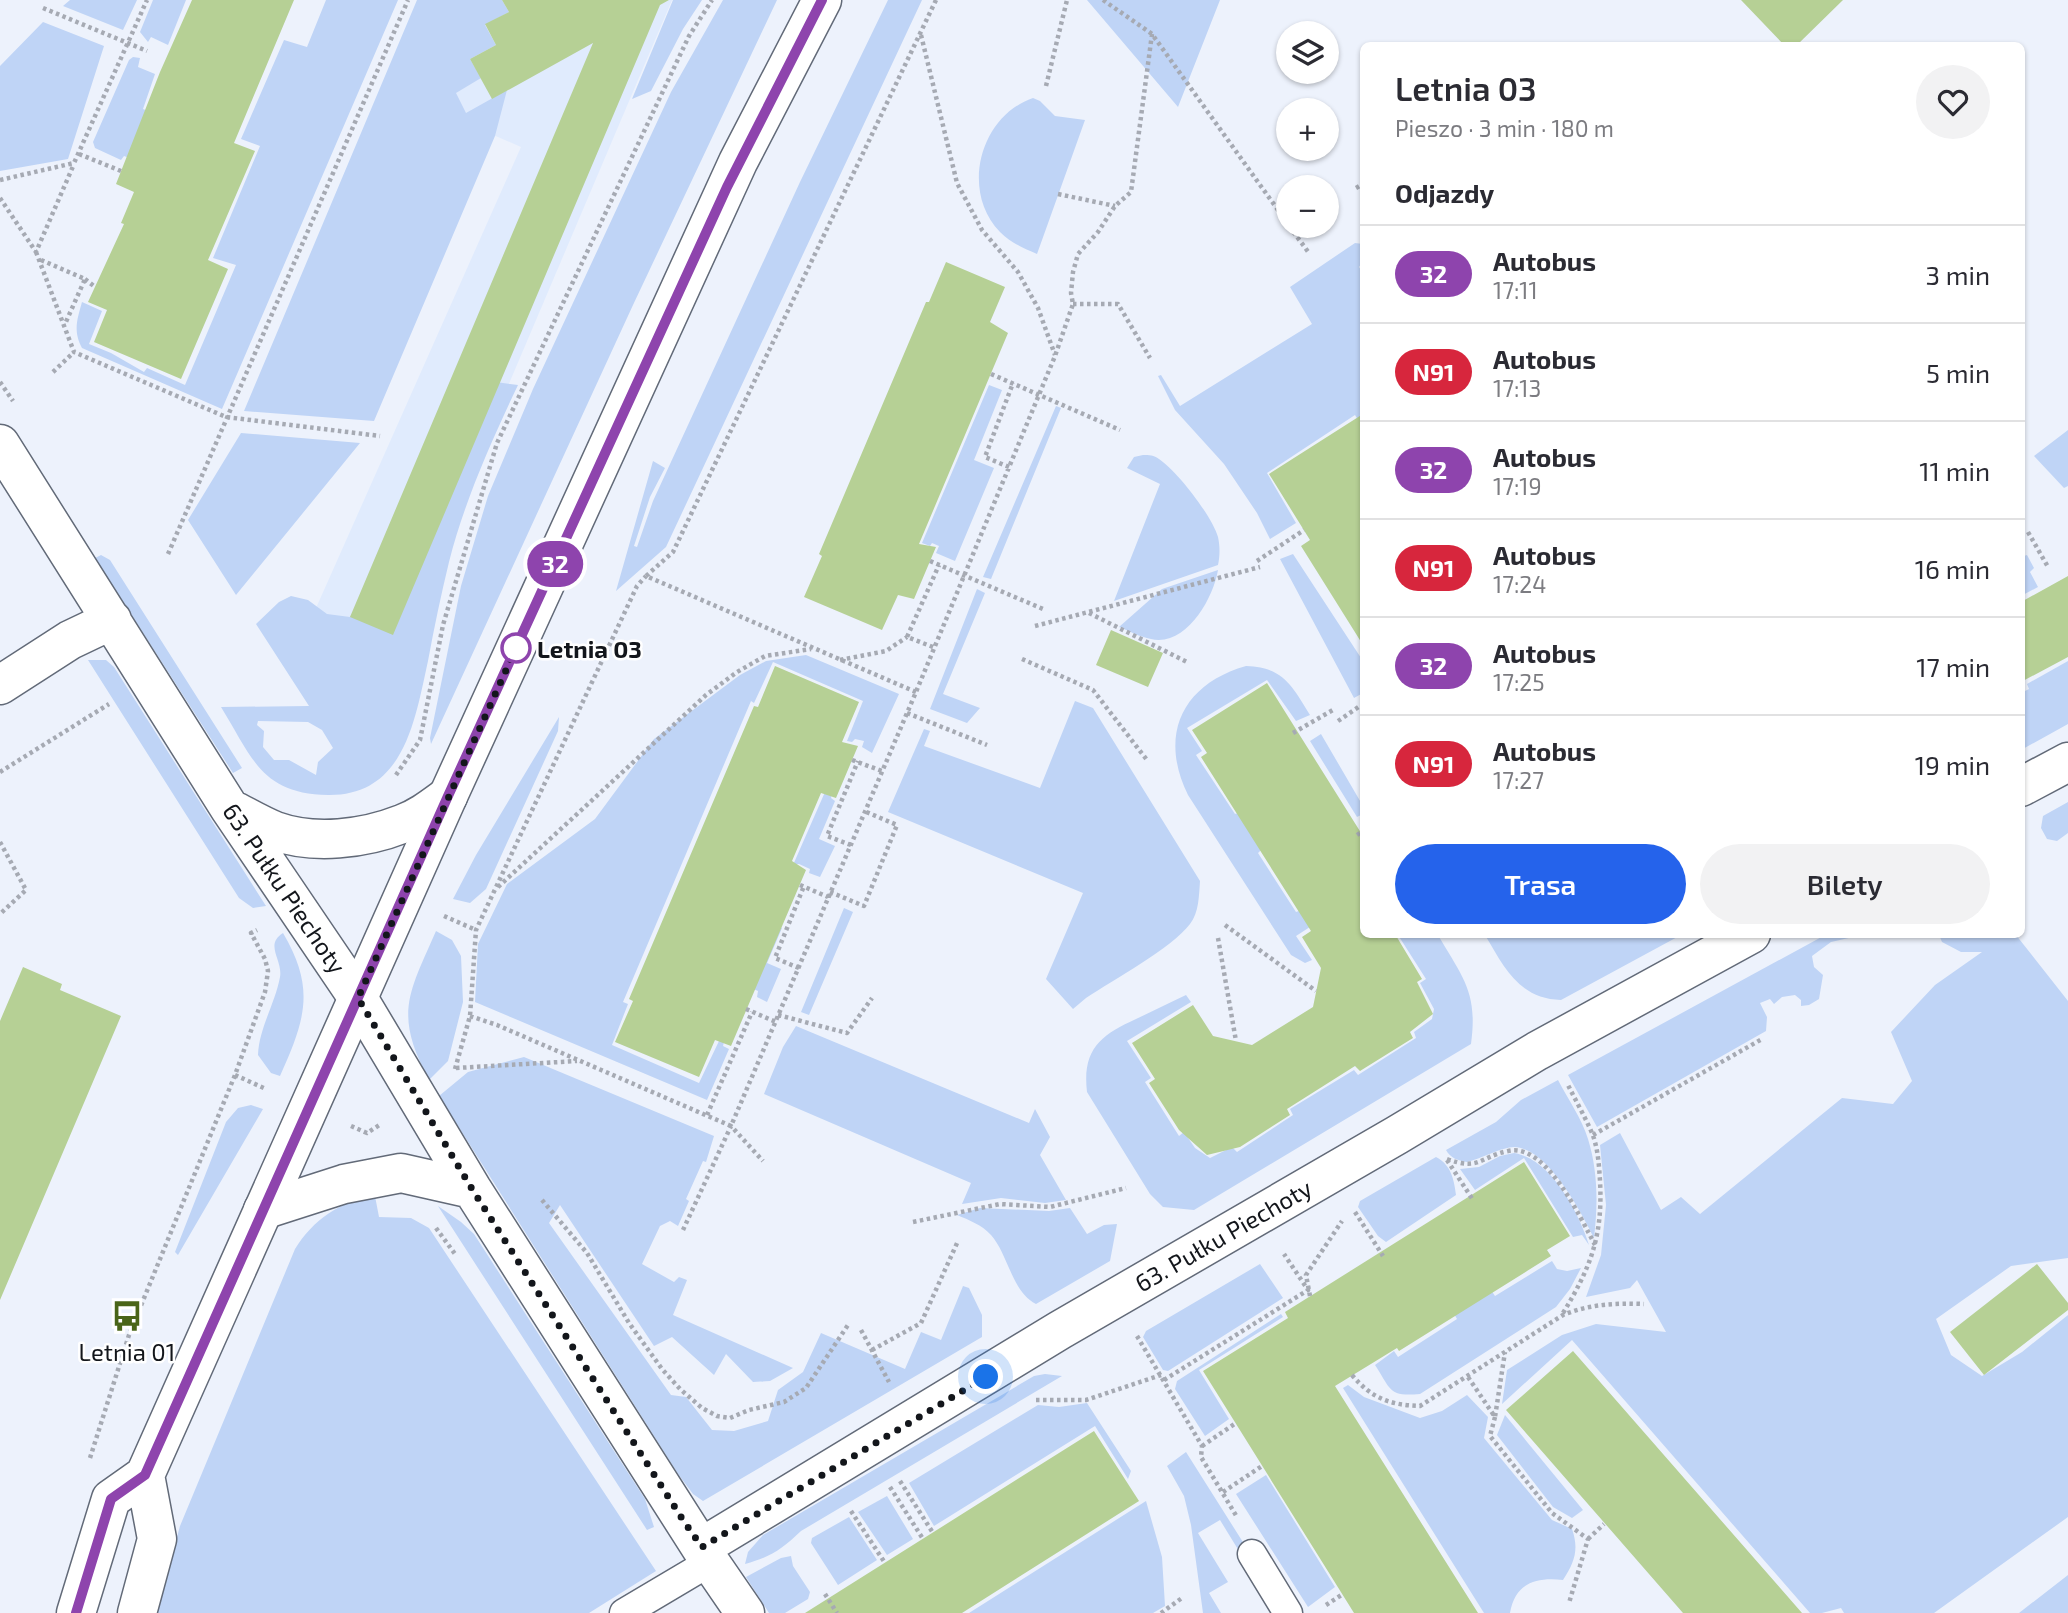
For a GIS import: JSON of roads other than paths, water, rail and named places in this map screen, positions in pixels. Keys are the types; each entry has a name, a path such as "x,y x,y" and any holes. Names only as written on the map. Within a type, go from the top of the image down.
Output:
{"street":[{"path":"76,1613 111,1499 145,1475 448,796 738,162 822,0"},
{"name":"63. Pułku Piechoty","path":"0,444 230,809 358,998 472,1189 745,1613"},
{"path":"0,685 70,640 112,620"},
{"path":"2025,785 2068,762"},
{"path":"230,809 275,831 323,839 367,834 401,825 423,814 448,796"},
{"name":"63. Pułku Piechoty","path":"706,1555 1060,1330 1537,1051 1744,938"},
{"path":"263,1210 344,1184 401,1173 472,1189"},
{"path":"137,1613 157,1539 145,1475"}],"lane":[{"path":"1252,1554 1288,1613"},
{"path":"624,1613 706,1555"}],"place":[{"name":"Letnia 03","path":"516,648"},
{"name":"Letnia 01","path":"127,1316"}]}
